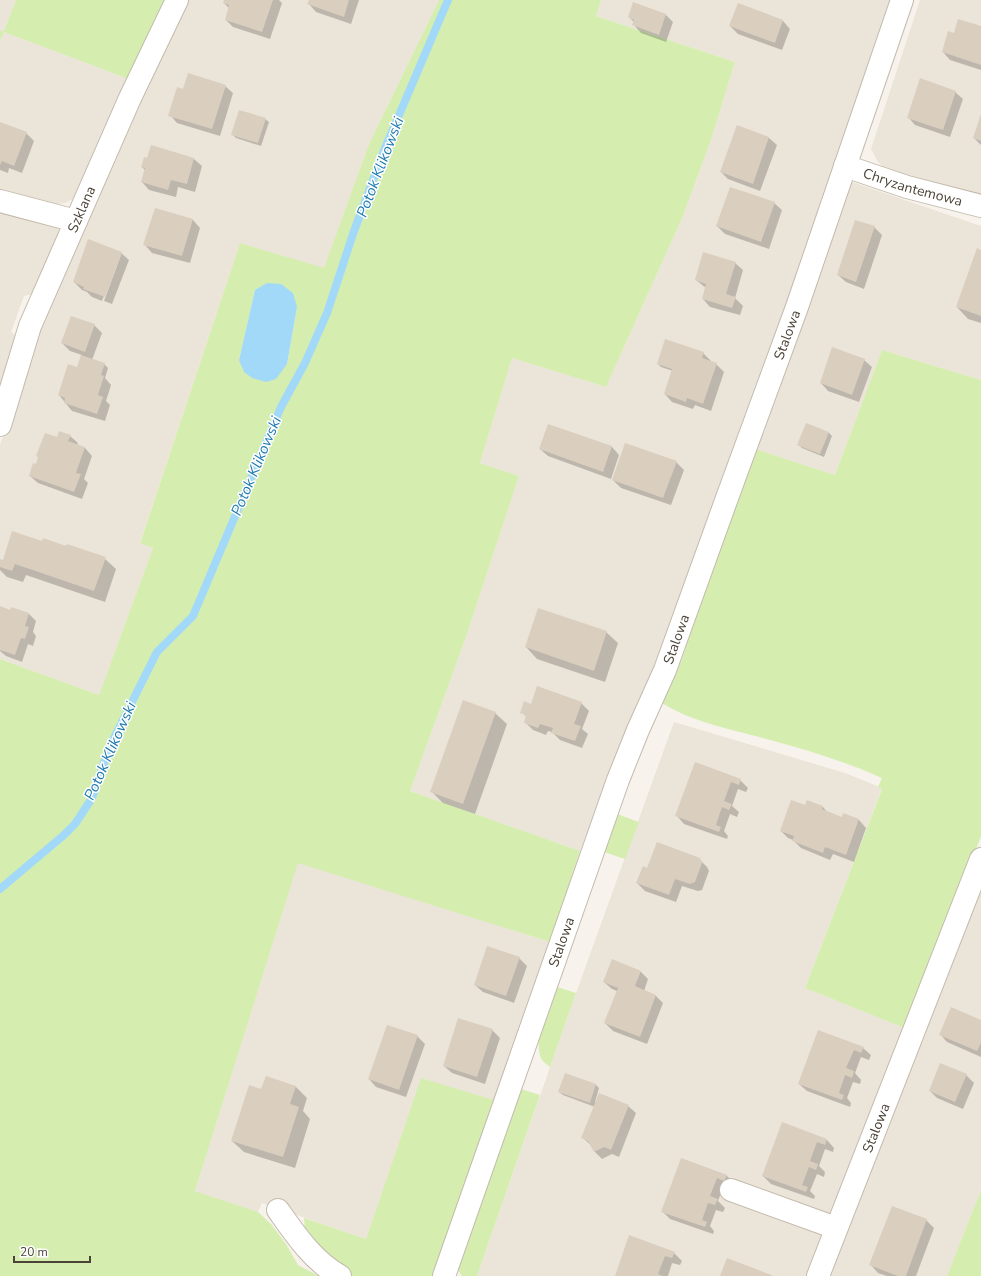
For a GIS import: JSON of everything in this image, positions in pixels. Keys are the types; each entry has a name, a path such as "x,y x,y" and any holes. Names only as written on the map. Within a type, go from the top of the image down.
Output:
{"street":[{"name":"Szklana","path":"0,425 30,326 130,98 177,0"},
{"name":"Stalowa","path":"444,1276 615,788 638,730 666,670 797,307 902,0"},
{"name":"Chryzantemowa","path":"845,166 907,187 981,206"},
{"path":"0,201 76,221"},
{"name":"Stalowa","path":"818,1276 981,859"},
{"path":"731,1190 836,1228"},
{"path":"278,1210 301,1242 329,1270 340,1276"}],"shaded area":[{"path":"0,0 16,0 4,32 0,31"},
{"path":"185,0 439,0 369,144 324,269 240,243 140,542 153,548 99,695 0,659 0,445 37,335"},
{"path":"601,0 894,0 829,187 669,632 638,702 580,851 410,791 466,637 519,476 480,463 512,358 606,387 683,216 712,137 735,62 596,16"},
{"path":"920,0 981,0 981,197 889,172 878,162 871,149"},
{"path":"4,32 131,80 78,195 66,203 50,205 0,190 0,41"},
{"path":"849,181 981,226 981,380 882,350 835,475 752,448"},
{"path":"0,208 58,227 60,237 36,293 24,296 11,332 20,339 0,403"},
{"path":"674,722 845,773 882,788 805,988 907,1029 808,1276 477,1276 576,993"},
{"path":"298,862 550,942 497,1101 421,1079 366,1239 262,1203 258,1212 195,1191"},
{"path":"981,882 981,1190 947,1276 828,1276"}],"green space":[{"path":"16,0 170,0 131,80 4,32 0,41 0,31 4,31"},
{"path":"439,0 601,0 596,16 735,62 712,137 683,216 606,387 512,358 480,463 519,476 466,637 410,791 580,851 550,942 298,863 195,1191 258,1212 271,1224 286,1244 298,1265 319,1276 0,1276 0,659 99,695 153,548 140,543 240,243 324,268 369,144","holes":["255,290 297,307 287,364 239,360"]},
{"path":"882,350 981,380 981,836 907,1029 805,988 882,789 878,787 882,778 809,751 698,720 674,710 662,703 682,659 752,448 835,475"},
{"path":"617,814 639,822 625,859 604,852"},
{"path":"554,986 576,993 550,1067 541,1058 539,1041 542,1022"},
{"path":"421,1078 497,1101 433,1276 353,1276 337,1268 305,1231 304,1218 366,1239"},
{"path":"515,1087 540,1095 477,1276 462,1276 458,1270"},
{"path":"981,1190 981,1276 947,1276"}],"water":[{"path":"267,283 281,284 293,293 297,307 287,364 276,379 266,382 252,378 244,372 239,360 255,290"}],"building":[{"path":"224,0 273,0 262,32 225,20 229,5 223,3"},
{"path":"309,0 349,0 344,17 307,4"},
{"path":"633,2 666,14 659,35 632,25 634,20 628,17"},
{"path":"738,3 783,20 775,43 729,26"},
{"path":"958,19 981,26 981,65 942,52 948,31 954,33"},
{"path":"188,73 226,85 212,129 168,116 177,87 183,89"},
{"path":"920,78 956,91 943,130 907,118"},
{"path":"239,110 266,118 258,143 231,135"},
{"path":"981,114 981,141 973,138"},
{"path":"0,122 27,132 14,166 2,161 0,165"},
{"path":"737,125 769,137 753,184 720,172"},
{"path":"151,145 194,158 187,184 171,180 168,190 141,182 145,168 141,167 144,157 147,158"},
{"path":"730,187 775,202 761,242 716,226"},
{"path":"155,208 193,219 182,256 143,245"},
{"path":"855,220 875,226 856,282 837,275"},
{"path":"88,239 122,252 105,297 83,289 84,287 73,282"},
{"path":"977,248 981,250 981,316 956,307"},
{"path":"703,252 736,262 726,294 736,297 732,308 702,299 706,284 695,280"},
{"path":"71,316 95,324 85,352 61,343"},
{"path":"665,339 704,352 702,358 717,363 703,404 687,398 686,402 664,394 672,369 657,364"},
{"path":"832,347 865,359 852,395 820,383"},
{"path":"81,355 105,363 101,375 104,376 98,395 103,397 97,414 64,403 65,398 58,395 68,364 77,367"},
{"path":"806,423 829,432 820,454 797,445"},
{"path":"548,424 612,446 603,472 539,449"},
{"path":"59,431 71,435 68,441 85,447 76,473 81,474 74,492 29,476 33,463 36,464 38,457 36,456 45,433 57,437"},
{"path":"625,443 677,461 663,498 612,480"},
{"path":"12,531 42,541 43,538 66,546 67,544 106,557 94,591 15,564 12,571 0,567 0,559 3,560"},
{"path":"0,606 10,610 11,607 29,613 25,626 29,627 25,639 21,638 15,655 0,650"},
{"path":"538,608 607,631 594,671 525,647"},
{"path":"537,686 582,702 574,724 581,726 575,741 551,733 553,728 540,724 538,728 524,723 526,715 520,713 524,701 531,704"},
{"path":"463,700 496,712 463,804 430,792"},
{"path":"695,762 741,779 739,785 731,782 724,801 732,804 729,810 722,807 716,825 721,827 719,832 675,816"},
{"path":"791,800 805,805 807,800 823,806 822,809 842,817 843,813 859,819 846,855 825,847 823,853 792,841 794,836 780,831"},
{"path":"657,842 700,858 702,863 695,882 690,884 675,879 669,895 636,883 643,866 647,868"},
{"path":"487,946 520,957 506,996 474,985"},
{"path":"612,959 641,971 635,986 656,995 640,1037 604,1023 618,988 603,982"},
{"path":"951,1007 981,1020 981,1043 977,1051 939,1035"},
{"path":"458,1018 493,1029 477,1077 443,1066"},
{"path":"387,1025 418,1035 399,1090 368,1079"},
{"path":"818,1030 864,1047 861,1053 854,1050 846,1068 854,1071 852,1078 845,1075 839,1093 844,1095 842,1100 798,1084"},
{"path":"940,1063 967,1074 955,1102 929,1091"},
{"path":"565,1073 596,1084 590,1103 558,1092"},
{"path":"266,1076 296,1086 290,1104 299,1107 283,1157 231,1141 249,1085 261,1089"},
{"path":"599,1093 629,1105 611,1150 604,1147 594,1152 588,1141 581,1138"},
{"path":"782,1122 827,1139 825,1145 817,1142 810,1161 818,1164 816,1170 809,1167 802,1185 808,1187 806,1192 762,1176"},
{"path":"681,1158 727,1175 724,1181 717,1178 710,1196 718,1199 715,1205 708,1203 702,1220 707,1222 705,1227 661,1212"},
{"path":"892,1206 927,1219 906,1276 898,1276 869,1265"},
{"path":"629,1235 675,1252 672,1258 665,1256 658,1274 663,1276 615,1276"},
{"path":"727,1258 774,1276 720,1276"}],"waterway":[{"name":"Potok Klikowski","path":"0,889 75,824 92,798 109,748 157,652 193,616 281,407 305,363 327,313 354,231 385,148 448,0"}]}
